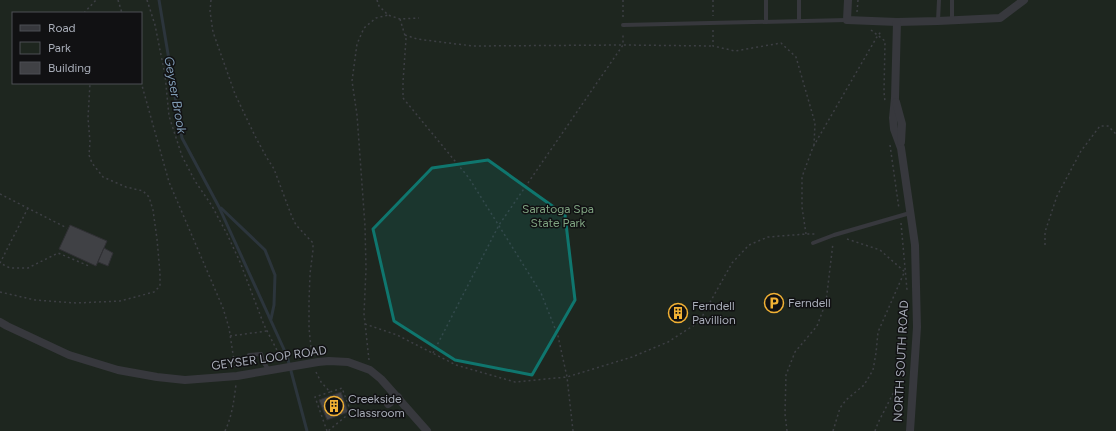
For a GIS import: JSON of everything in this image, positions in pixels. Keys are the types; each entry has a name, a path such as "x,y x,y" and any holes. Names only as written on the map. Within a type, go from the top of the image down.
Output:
{"street":[{"path":"848,0 847,20 897,22 1000,18 1024,0"},
{"name":"NORTH SOUTH ROAD","path":"897,22 895,98 902,124 900,148 915,245 917,327 910,431"},
{"name":"GEYSER LOOP ROAD","path":"0,322 69,355 118,370 157,377 185,380 237,376 309,363 329,361 348,362 370,370 381,379 427,431"},
{"path":"388,404 398,397"}],"lane":[{"path":"766,0 766,22"},
{"path":"799,0 799,21"},
{"path":"938,21 939,0"},
{"path":"952,0 952,21"},
{"path":"623,25 847,20"},
{"path":"813,243 834,235 911,213"},
{"path":"249,355 261,354 264,363 269,370"}],"path":[{"path":"85,12 96,0"},
{"path":"118,0 122,12"},
{"path":"147,0 155,25 165,74 169,116 182,156 195,181 212,206 227,234 240,262 264,325 282,359 284,368"},
{"path":"211,0 210,11 213,32 235,94 255,136 274,169 296,226 313,243 314,250 310,274 309,301 311,348 309,363 315,370 321,382 330,392"},
{"path":"377,0 379,6 388,15 400,19 419,18"},
{"path":"623,0 623,20"},
{"path":"713,0 713,46"},
{"path":"858,0 858,6"},
{"path":"370,370 364,314 366,269 365,226 357,116 352,81 357,44 364,28 376,18 388,15"},
{"path":"400,19 406,39 403,98 469,178 541,293 558,336 566,377 573,431"},
{"path":"365,324 397,335 456,365 514,382 566,377 632,357 668,342 698,322 732,263 749,245 768,237 806,234 802,207 802,177 814,147 878,35 880,32 897,22"},
{"path":"433,353 499,226 623,45 623,32"},
{"path":"405,35 417,39 473,46 713,46 735,51 781,43 796,57 815,123 814,147"},
{"path":"0,292 35,300 76,303 120,301 154,292 160,286 157,239 150,197 142,191 126,187 103,177 92,163 89,155 90,142 88,118 90,84"},
{"path":"142,84 169,182 223,308 230,336 237,376 234,403 230,421 225,431"},
{"path":"1045,245 1045,232 1057,196 1081,151 1100,126 1108,126 1116,134"},
{"path":"0,194 67,228"},
{"path":"28,208 0,263 10,268 28,268 58,253 89,266"},
{"path":"787,431 785,414 786,375 795,352 817,326 826,302 834,235 880,250 905,272 907,295"},
{"path":"833,431 840,408 846,400 864,385 873,370 878,332 905,272"},
{"path":"230,336 267,331"},
{"path":"876,431 878,423 906,370"},
{"path":"342,388 351,412 328,431 315,397 330,392 342,388"}],"highlighted area":[{"path":"488,160 565,215 575,300 532,375 455,360 394,321 373,229 432,168"}],"green space":[{"name":"Saratoga Spa State Park","path":"0,0 1116,0 1116,431 0,431"}],"building":[{"path":"70,225 107,241 96,266 59,249"},
{"path":"104,248 113,253 108,266 98,262"},
{"name":"Ferndell Pavillion","path":"671,306 685,306 685,320 671,320"},
{"name":"Creekside Classroom","path":"341,392 348,412 327,420 319,400"}],"waterway":[{"name":"Geyser Brook","path":"159,0 182,138 219,207 287,356 307,431"},
{"name":"Geyser Brook","path":"221,208 265,250 275,275 274,305 271,319"}],"place":[{"name":"Ferndell","path":"774,303"},
{"name":"Ferndell Pavillion","path":"678,313"},
{"name":"Creekside Classroom","path":"334,406"}]}
